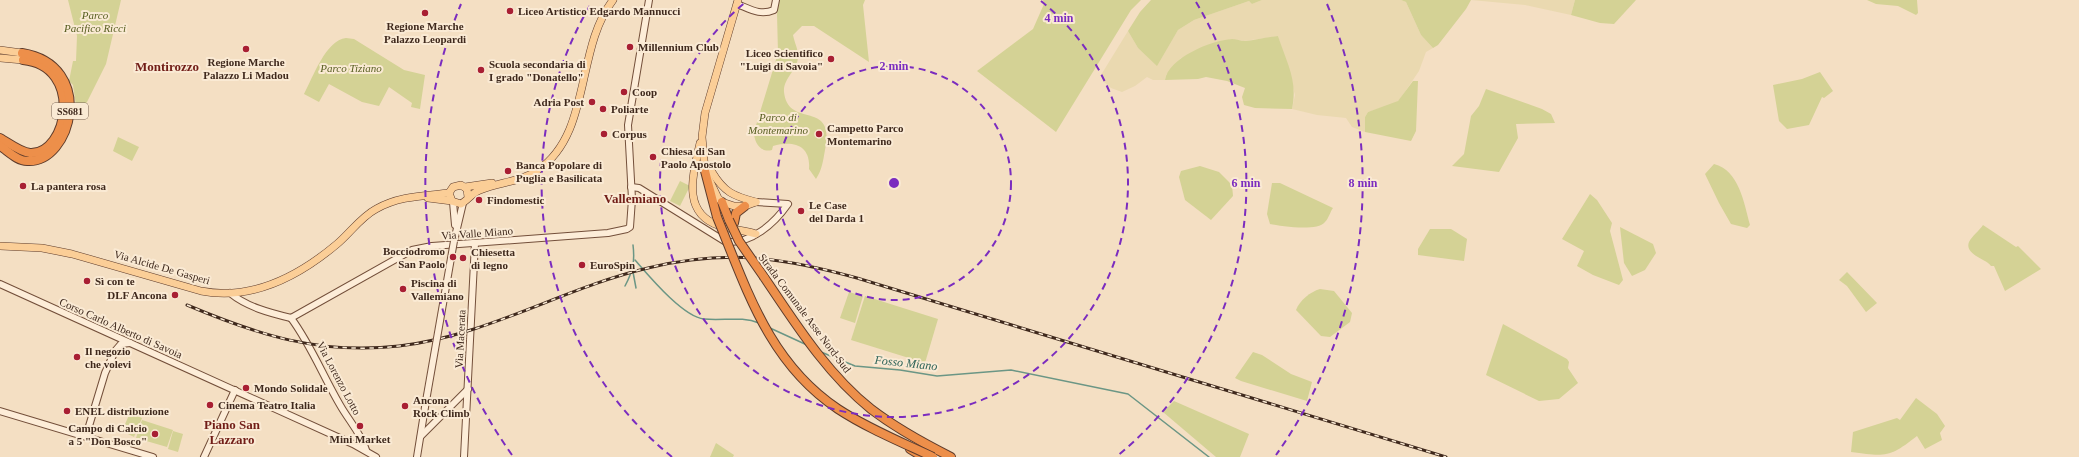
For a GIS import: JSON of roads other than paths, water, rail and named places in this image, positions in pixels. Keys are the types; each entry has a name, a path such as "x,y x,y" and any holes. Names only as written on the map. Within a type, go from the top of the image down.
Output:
{"highway":[{"name":"SS681","path":"0,138 26,152 37,152 47,148 52,142 63,118 64,98 56,77 40,64 22,56"},
{"name":"SS681","path":"0,146 24,161 41,158 56,147 70,113 71,103 68,91 59,72 42,59 22,56"},
{"path":"708,171 717,217 763,327 784,359 800,377 820,395 839,409 933,457"},
{"path":"722,202 731,221"},
{"path":"731,221 736,213 745,206"},
{"name":"Strada Comunale Asse Nord-Sud","path":"731,221 739,241 811,343 844,384 871,408 926,444 951,457"},
{"path":"884,433 923,457"}],"main road":[{"path":"479,187 466,200 458,204 449,198 456,185 465,187 479,187 504,183 527,176 537,171 555,154 568,133 600,21 613,0"},
{"path":"738,2 705,113 693,184 693,199 697,211 704,218 719,226 756,234"},
{"path":"2,50 22,56"},
{"path":"2,58 22,56"},
{"path":"702,137 704,156 718,198 722,202 734,206 745,206 756,202"},
{"path":"708,171 731,195 756,202"},
{"path":"465,187 466,200"},
{"name":"Via Alcide De Gasperi","path":"1,247 42,248 72,254 201,291 230,293 264,287 303,270 338,243 374,210 393,201 407,197 449,198"}],"street":[{"path":"649,0 628,125 631,187 639,188 726,242 736,242 756,234 768,227 788,204 756,202"},
{"path":"738,2 759,13 767,13 774,10 776,0"},
{"name":"Via Valle Miano","path":"291,318 412,250 475,243 561,237 627,229 631,223 631,187"},
{"path":"449,198 458,213"},
{"path":"417,457 458,213 466,200"},
{"name":"Via Macerata","path":"464,457 475,243"},
{"name":"Corso Carlo Alberto di Savoia","path":"0,284 366,450 375,457"},
{"path":"230,293 239,301 291,318"},
{"name":"Via Lorenzo Lotto","path":"291,318 306,338 340,406 363,439 366,450"},
{"path":"114,335 117,347"},
{"path":"86,436 105,374 117,347 121,344 130,343"},
{"path":"421,436 468,389"},
{"path":"204,457 235,390"},
{"path":"0,411 153,457"}],"waterway":[{"path":"625,286 633,266 633,245"},
{"name":"Fosso Miano","path":"635,260 667,295 686,311 696,317 704,319 746,320 759,323"},
{"path":"633,272 636,288"},
{"name":"Fosso Miano","path":"770,328 807,345"},
{"name":"Fosso Miano","path":"821,352 855,366 900,370 937,376 1011,370 1128,394 1209,457"}],"railway":[{"path":"187,305 264,334 290,340 343,348 399,346 431,341 463,332 494,322 586,287 648,268 676,262 728,257 778,261 803,265 857,278 1446,457"}],"place":[{"name":"Liceo Artistico Edgardo Mannucci","path":"510,11"},
{"name":"Regione Marche Palazzo Leopardi","path":"425,13"},
{"name":"Millennium Club","path":"630,47"},
{"name":"Regione Marche Palazzo Li Madou","path":"246,49"},
{"name":"Liceo Scientifico \"Luigi di Savoia\"","path":"831,59"},
{"name":"Scuola secondaria di I grado \"Donatello\"","path":"481,70"},
{"name":"Coop","path":"624,92"},
{"name":"Adria Post","path":"592,102"},
{"name":"Poliarte","path":"603,109"},
{"name":"Corpus","path":"604,134"},
{"name":"Campetto Parco Montemarino","path":"819,134"},
{"name":"Chiesa di San Paolo Apostolo","path":"653,157"},
{"name":"Banca Popolare di Puglia e Basilicata","path":"508,171"},
{"name":"La pantera rosa","path":"23,186"},
{"name":"Findomestic","path":"479,200"},
{"name":"Le Case del Darda 1","path":"801,211"},
{"name":"Bocciodromo San Paolo","path":"453,257"},
{"name":"Chiesetta di legno","path":"463,258"},
{"name":"EuroSpin","path":"582,265"},
{"name":"Sì con te","path":"87,281"},
{"name":"Piscina di Vallemiano","path":"403,289"},
{"name":"DLF Ancona","path":"175,295"},
{"name":"Il negozio che volevi","path":"77,357"},
{"name":"Mondo Solidale","path":"246,388"},
{"name":"Cinema Teatro Italia","path":"210,405"},
{"name":"Ancona Rock Climb","path":"405,406"},
{"name":"ENEL distribuzione","path":"67,411"},
{"name":"Mini Market","path":"360,426"},
{"name":"Campo di Calcio a 5 \"Don Bosco\"","path":"155,434"}],"district":[{"name":"Montirozzo","path":"167,66"},
{"name":"Vallemiano","path":"635,198"},
{"name":"Piano San Lazzaro","path":"232,432"}],"park label":[{"name":"Parco Pacifico Ricci","path":"95,21"},
{"name":"Parco Tiziano","path":"351,68"},
{"name":"Parco di Montemarino","path":"778,123"}]}
